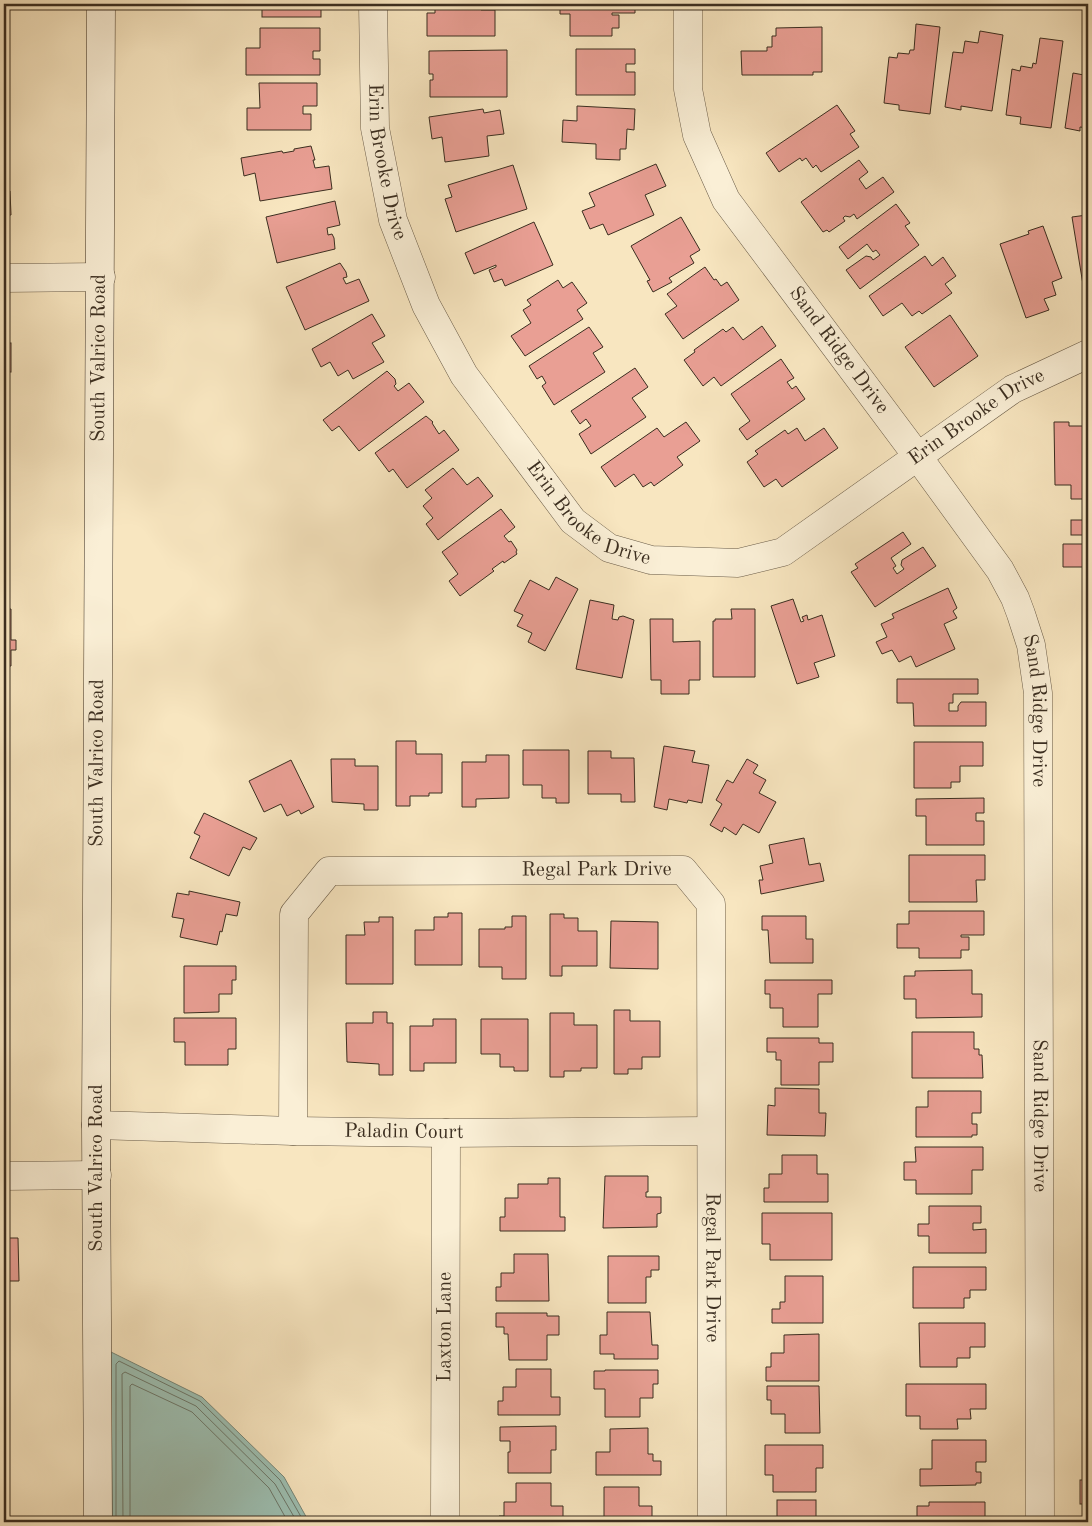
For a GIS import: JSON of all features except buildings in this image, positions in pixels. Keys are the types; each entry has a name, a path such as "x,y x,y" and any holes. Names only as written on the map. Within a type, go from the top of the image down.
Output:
{"street":[{"name":"South Valrico Road","path":"98,1522 96,1125 101,4"},
{"name":"Erin Brooke Drive","path":"373,4 375,128 393,220 426,305 464,375 573,521 609,548 651,560 738,563 783,552 1013,389 1088,354"},
{"name":"Sand Ridge Drive","path":"688,4 688,89 697,135 726,200 918,457 1008,584 1024,621 1031,645 1038,693 1040,1522"},
{"path":"4,278 101,277"},
{"name":"Regal Park Drive","path":"293,1131 294,914 329,871 683,870 711,904 712,1522"},
{"name":"Paladin Court","path":"96,1125 293,1131 710,1131"},
{"name":"Laxton Lane","path":"445,1522 446,1132"},
{"path":"4,1176 97,1175"}],"water":[{"path":"111,1352 202,1397 284,1477 309,1522 112,1522"}]}
